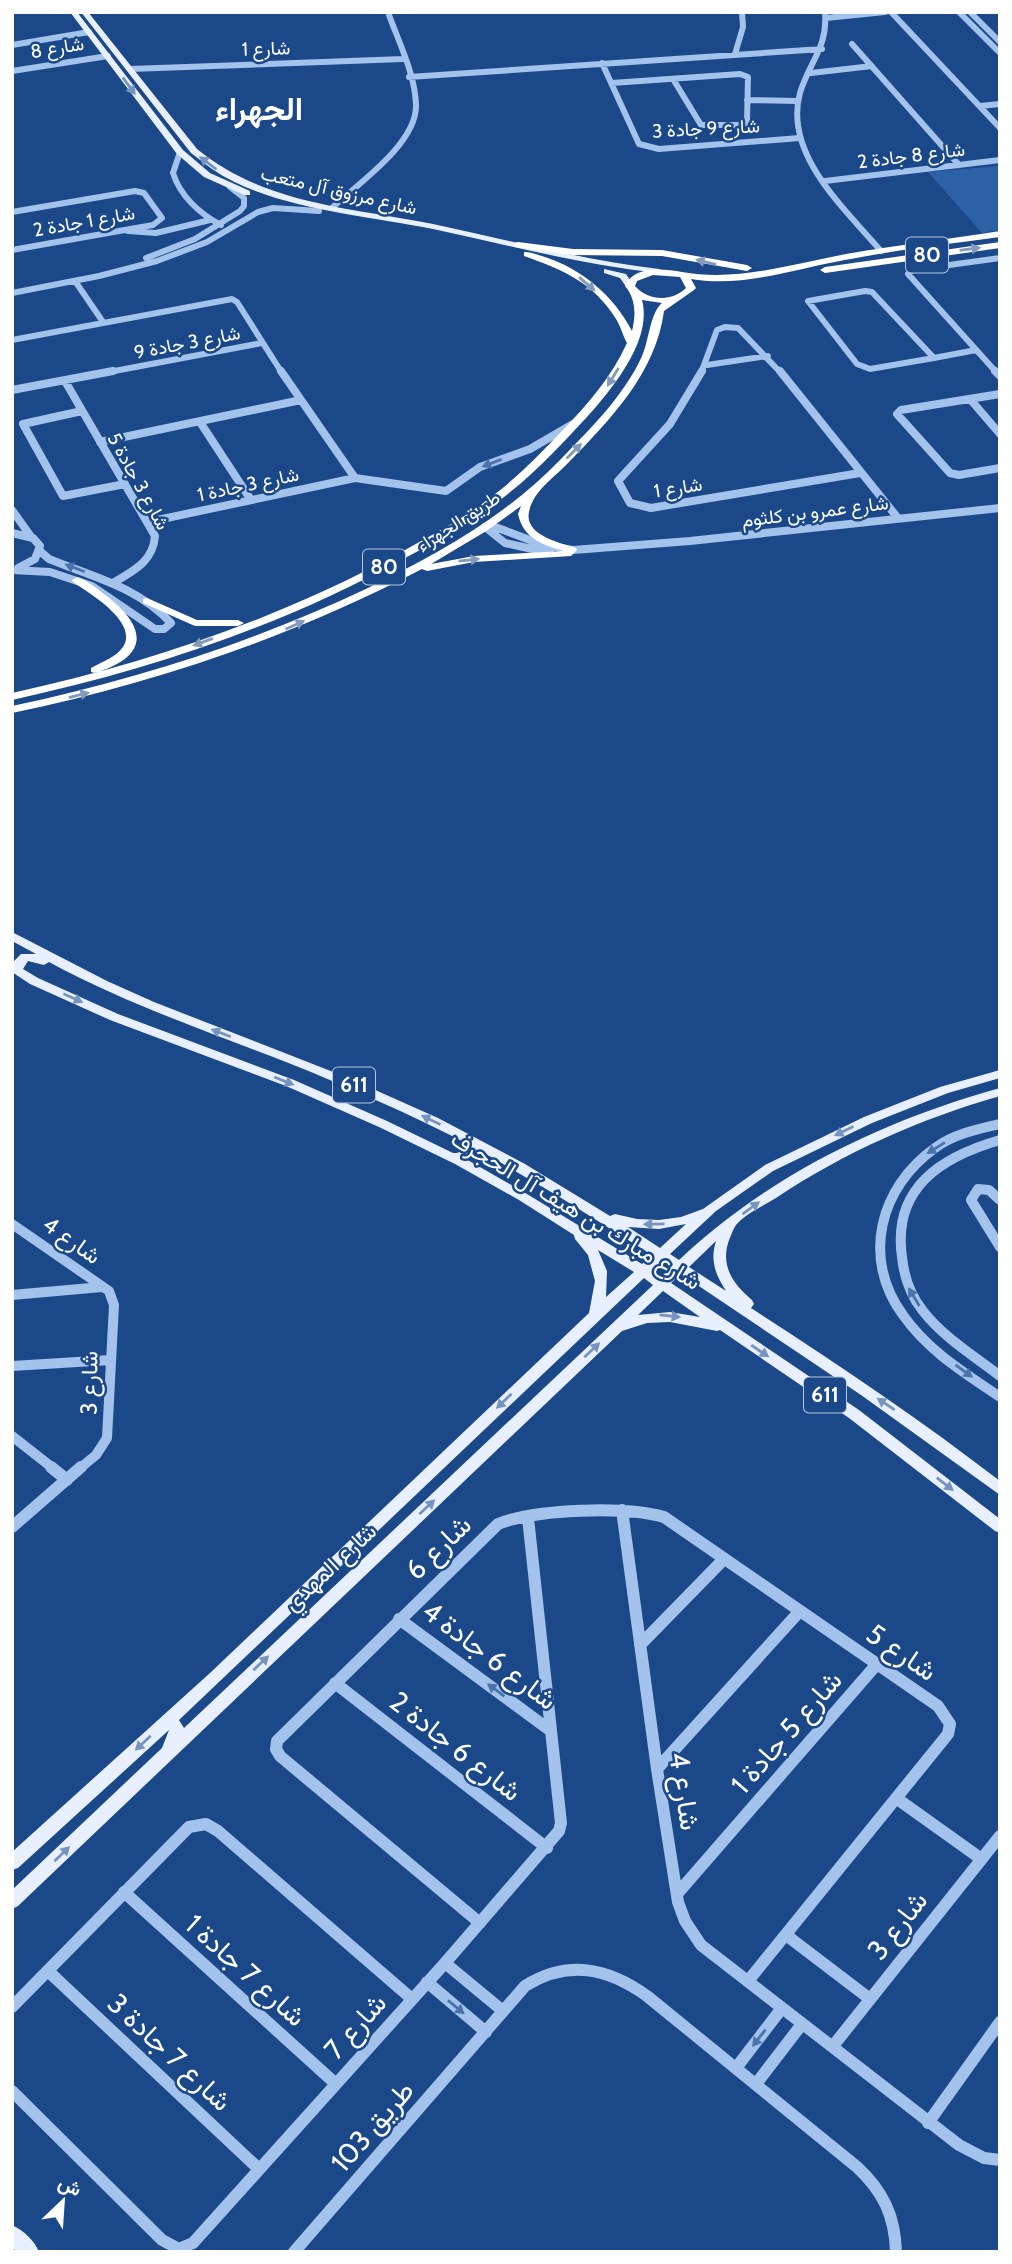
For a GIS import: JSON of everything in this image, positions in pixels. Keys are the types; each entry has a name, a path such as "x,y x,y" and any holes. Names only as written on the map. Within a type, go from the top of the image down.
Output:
{"highway":[{"name":"80","path":"632,289 646,298 672,299 716,287 816,267 847,257 1000,234"},
{"name":"80","path":"659,271 685,277 725,278 798,265 855,266 1000,245"},
{"path":"518,246 573,252 662,253 743,268 798,265"},
{"path":"527,254 566,268 591,287 624,320 630,349"},
{"path":"847,257 845,262 855,266"},
{"path":"632,289 638,276 659,271"},
{"path":"685,277 691,288 685,295"},
{"name":"طريق الجهراء","path":"12,697 156,659 349,586 454,527 487,505 525,474 604,392 630,349 641,309 632,289"},
{"name":"طريق الجهراء","path":"12,710 105,689 219,655 270,636 403,576 485,527 543,481 620,400 654,340 659,310 672,299"},
{"path":"454,527 485,527 482,521 515,490 525,474"},
{"path":"543,481 531,495 523,514 526,527 545,542 570,552"},
{"path":"403,576 454,562 570,552"},
{"path":"42,691 108,665 129,650 134,640 133,631 116,609 76,580"},
{"path":"147,601 181,619 208,625 224,625 252,620 302,599 349,586"}],"main road":[{"name":"شارع مرزوق آل متعب","path":"73,12 180,152 193,165 229,186 269,200 615,273 623,276 632,289"},
{"name":"شارع مرزوق آل متعب","path":"84,12 179,134 205,162 253,187 333,207 518,246 624,267 659,271"},
{"name":"شارع مبارك بن هيف آل الحجرف","path":"12,936 58,963 128,996 390,1100 471,1140 595,1211 661,1254 909,1420 1000,1489"},
{"path":"15,969 20,960 32,957 113,993 128,996"},
{"name":"شارع مبارك بن هيف آل الحجرف","path":"15,969 34,981 114,1017 290,1083 450,1156 662,1283 854,1414 1000,1527"},
{"path":"661,1254 712,1208 769,1168 868,1119 944,1090 1000,1074"},
{"name":"شارع المهدي","path":"12,1901 662,1283 732,1222 786,1183 846,1149 956,1103 1000,1092"},
{"path":"450,1156 466,1156 472,1152 474,1146 471,1140"},
{"path":"595,1211 618,1220 643,1225 668,1224 692,1218 712,1208"},
{"path":"564,1222 583,1239 597,1257 603,1277 601,1298 592,1318"},
{"path":"732,1222 721,1240 717,1256 723,1276 740,1299 790,1340"},
{"name":"شارع المهدي","path":"12,1863 229,1664 661,1254"},
{"path":"613,1330 638,1318 656,1314 680,1317 728,1330"},
{"path":"226,1696 220,1686 229,1664"},
{"path":"169,1719 177,1729 169,1751"},
{"path":"12,2234 30,2252"}],"street":[{"path":"333,207 386,157 415,116 409,76 388,12"},
{"path":"735,54 743,27 742,12"},
{"path":"881,251 809,159 795,120 796,101 822,49 827,32 825,15 885,12"},
{"path":"891,12 1000,128"},
{"path":"959,12 1000,53"},
{"path":"970,12 1000,42"},
{"path":"987,30 1000,28"},
{"path":"12,45 89,32"},
{"path":"852,44 959,165"},
{"path":"409,76 543,70 602,63 822,49"},
{"name":"شارع 8","path":"12,71 108,56"},
{"name":"شارع 1","path":"130,69 403,59"},
{"name":"شارع 9 جادة 3","path":"602,63 639,144 645,147 659,149 800,138"},
{"path":"811,73 872,66"},
{"name":"شارع 9 جادة 3","path":"612,83 673,79 744,75 748,77 746,124 701,125 673,79"},
{"name":"شارع 9 جادة 3","path":"747,100 796,101"},
{"path":"980,106 1000,104"},
{"path":"180,152 174,166 177,183 201,214 220,225"},
{"name":"شارع 8 جادة 2","path":"825,181 1000,160"},
{"path":"12,287 88,273 172,249 220,225 240,211 245,202 241,194 229,186"},
{"name":"شارع 1 جادة 2","path":"12,212 129,192 144,193 162,220 153,225 12,250"},
{"path":"12,293 130,269 183,253 258,212 273,208 319,211"},
{"path":"230,218 240,218 241,221"},
{"path":"125,230 156,233 210,220"},
{"path":"1000,258 908,272 975,351 1000,376"},
{"path":"75,281 103,322"},
{"path":"934,358 872,292 808,301 862,368 870,369 975,351"},
{"name":"شارع 3 جادة 9","path":"12,340 232,299 237,302 261,344 15,389 12,378"},
{"name":"شارع 1","path":"860,473 651,508 630,503 618,481 678,413 707,365 717,330 725,327 742,330 768,355 897,517"},
{"path":"261,344 355,478"},
{"path":"707,365 768,355"},
{"name":"شارع 3 جادة 5","path":"65,381 155,536 152,553 139,568 113,583"},
{"path":"1000,394 901,410 897,414 950,473 959,475 1000,468"},
{"path":"970,399 1000,434"},
{"path":"100,442 301,400"},
{"path":"82,411 23,424 63,496 125,484"},
{"path":"200,422 251,500"},
{"name":"شارع 3 جادة 1","path":"148,522 355,478 446,491 480,467 530,449 575,423"},
{"name":"شارع عمرو بن كلثوم","path":"485,527 496,538 517,546 570,552 1000,508"},
{"path":"12,510 40,551 56,562 113,583 147,601 169,621 167,627 155,629 108,595 76,580 50,572 12,569"},
{"path":"12,533 33,538"},
{"path":"12,569 30,563 40,551"},
{"path":"1000,1125 962,1134 936,1147 920,1159 890,1197 882,1214 880,1241 880,1265 889,1291 918,1335 1000,1398"},
{"path":"1000,1140 955,1156 923,1183 901,1217 899,1241 908,1286 923,1312 1000,1376"},
{"path":"1000,1200 989,1190 978,1189 971,1200 1000,1247"},
{"name":"شارع 4","path":"12,1224 103,1287"},
{"path":"12,1240 23,1232"},
{"name":"شارع 4","path":"12,1295 103,1287"},
{"name":"شارع 3","path":"12,1527 96,1455 107,1438 110,1428 110,1360 114,1305 109,1291 103,1287"},
{"path":"12,1366 110,1360"},
{"path":"12,1436 67,1480"},
{"name":"شارع 4","path":"622,1510 657,1769 680,1914 690,1933 701,1945 802,2024"},
{"name":"شارع 5","path":"528,1518 622,1510 641,1510 664,1517 938,1706 948,1716 950,1724 947,1734 748,1981"},
{"path":"412,1998 547,1848 559,1831 561,1823 528,1518"},
{"name":"شارع 6","path":"480,1923 280,1756 276,1749 277,1741 498,1524 511,1519 528,1518"},
{"path":"640,1645 724,1559"},
{"path":"657,1769 799,1612"},
{"name":"شارع 6 جادة 4","path":"399,1619 551,1731"},
{"name":"شارع 5 جادة 1","path":"677,1894 877,1664"},
{"name":"شارع 6 جادة 2","path":"335,1683 547,1848"},
{"path":"896,1798 980,1858"},
{"name":"شارع 7","path":"12,2007 189,1827 199,1823 209,1824 412,1998 193,2243 179,2249 162,2240 12,2091"},
{"name":"شارع 3","path":"833,2046 1000,1836"},
{"name":"شارع 7 جادة 1","path":"124,1892 336,2084"},
{"path":"786,1935 870,1999"},
{"path":"445,1963 503,2011"},
{"name":"طريق 103","path":"295,2252 525,1986 539,1977 566,1969 585,1968 603,1972 631,1984 756,2084 880,2190 892,2215 897,2252"},
{"name":"شارع 7 جادة 3","path":"48,1971 259,2169"},
{"path":"427,1982 486,2032"},
{"path":"736,2068 782,2008"},
{"path":"928,2123 1000,2022"},
{"path":"756,2084 802,2024 928,2123 972,2153 1000,2160"}],"shaded area":[{"path":"1000,166 1000,230 982,233 928,172"}],"district":[{"name":"الجهراء","path":"259,109"}]}
